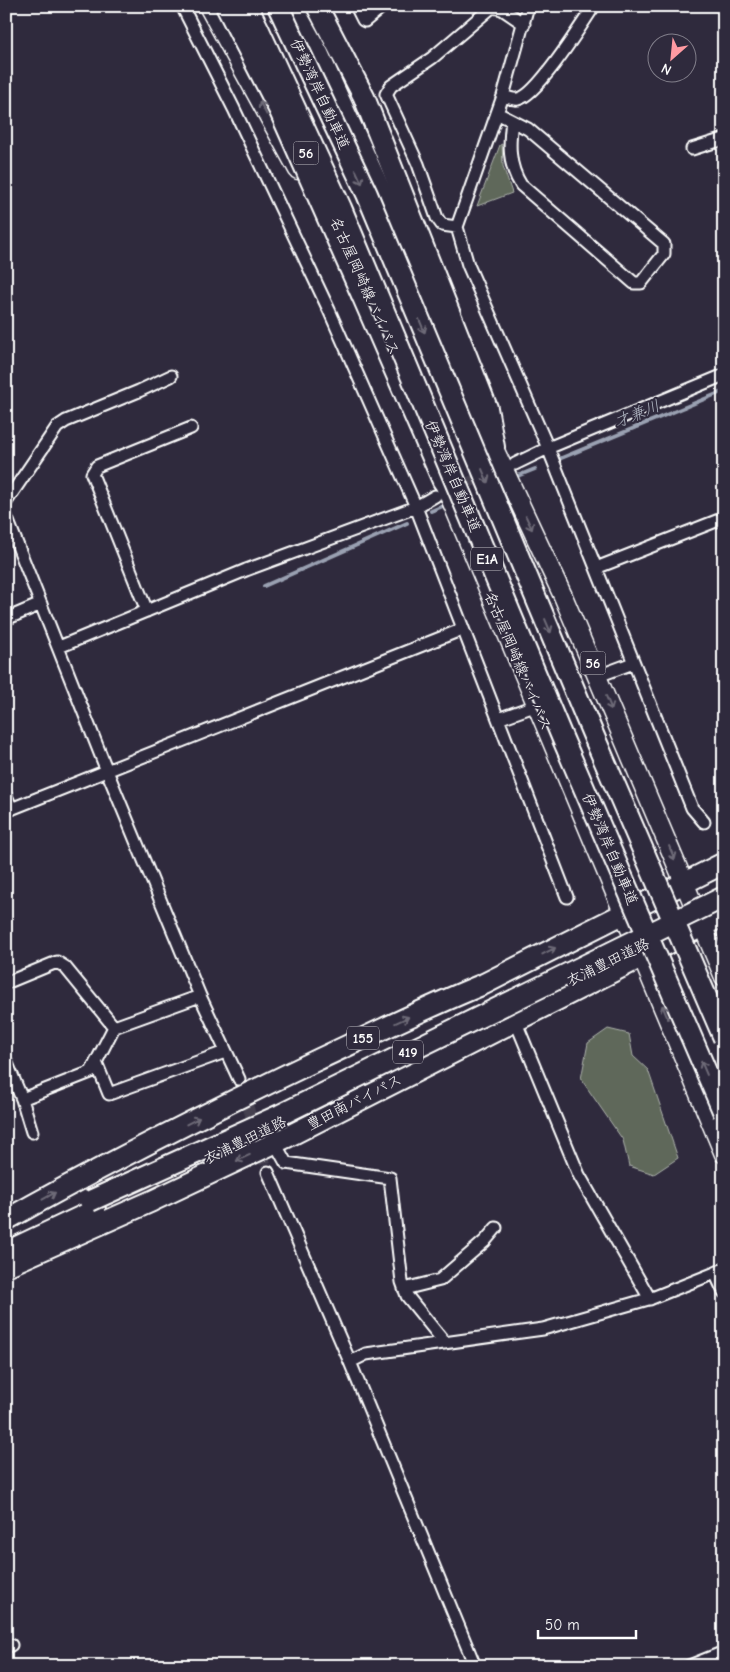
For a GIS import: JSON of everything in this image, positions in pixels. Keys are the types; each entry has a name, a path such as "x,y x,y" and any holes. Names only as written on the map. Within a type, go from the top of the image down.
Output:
{"highway":[{"path":"226,6 279,109 367,299 439,489"},
{"name":"伊勢湾岸自動車道","path":"246,6 341,208 558,728 724,1113"},
{"name":"伊勢湾岸自動車道","path":"278,6 367,194 589,723 724,1038"},
{"path":"318,6 364,98 430,283 487,408 494,447"},
{"name":"155","path":"6,1220 79,1179 244,1095 443,1001 484,984 724,864"},
{"name":"衣浦豊田道路","path":"6,1252 92,1206 724,897"},
{"name":"衣浦豊田道路","path":"6,1240 92,1206 284,1122 724,905"},
{"name":"豊田南バイパス","path":"6,1266 152,1201 276,1142 724,915"}],"main road":[{"path":"208,6 367,299"},
{"name":"名古屋岡崎線バイパス","path":"233,6 260,52 367,299"},
{"path":"293,6 319,53 430,283"},
{"path":"306,6 381,157 430,283"},
{"name":"56","path":"494,447 598,676 724,977"},
{"name":"名古屋岡崎線バイパス","path":"439,489 536,705 724,1154"}],"street":[{"path":"182,6 234,108 329,310 416,506 568,897"},
{"path":"356,6 365,21 383,6"},
{"path":"528,6 503,96 458,227 468,265 548,448 692,808 704,822"},
{"path":"503,96 516,100 525,96 557,62 594,6"},
{"path":"458,227 442,225 437,218 418,164 386,94 391,86 432,58 492,7 502,9 524,24"},
{"path":"497,113 512,120 528,129 664,244 664,254 642,283 634,283 521,185 516,178 510,159 512,120"},
{"path":"692,149 724,139"},
{"path":"516,464 548,448 724,375"},
{"path":"6,502 57,427 66,421 171,376"},
{"path":"147,611 92,474 97,466 191,428"},
{"path":"59,647 246,570 416,506 439,489"},
{"path":"6,516 107,771 200,996 239,1079"},
{"path":"596,568 724,518"},
{"path":"6,619 41,604"},
{"path":"6,796 9,810 463,628"},
{"path":"598,676 633,663"},
{"path":"498,719 536,705"},
{"path":"6,983 57,962 64,967 114,1027"},
{"path":"22,1099 90,1072 114,1027 200,996"},
{"path":"515,1020 579,1175 650,1299"},
{"path":"96,1062 109,1094 225,1052"},
{"path":"6,1061 22,1099 32,1132"},
{"path":"276,1142 286,1164 390,1178 404,1289 407,1296 445,1343"},
{"path":"268,1172 350,1362 475,1666"},
{"path":"404,1289 440,1280 485,1241 496,1228"},
{"path":"350,1362 366,1354 543,1329 650,1299 720,1271 724,1292"},
{"path":"689,1666 724,1652"}],"green space":[{"path":"502,144 503,166 512,193 477,206 500,145"},
{"path":"608,1029 629,1034 633,1056 648,1070 678,1158 654,1174 629,1166 623,1140 581,1079 588,1043"}],"waterway":[{"name":"才兼川","path":"559,459 724,391"},
{"name":"才兼川","path":"515,477 535,469"},
{"name":"才兼川","path":"431,511 443,506"},
{"name":"才兼川","path":"264,586 407,523"}],"tunnel":[{"path":"453,489 489,474"},
{"path":"243,1090 268,1172"}]}
